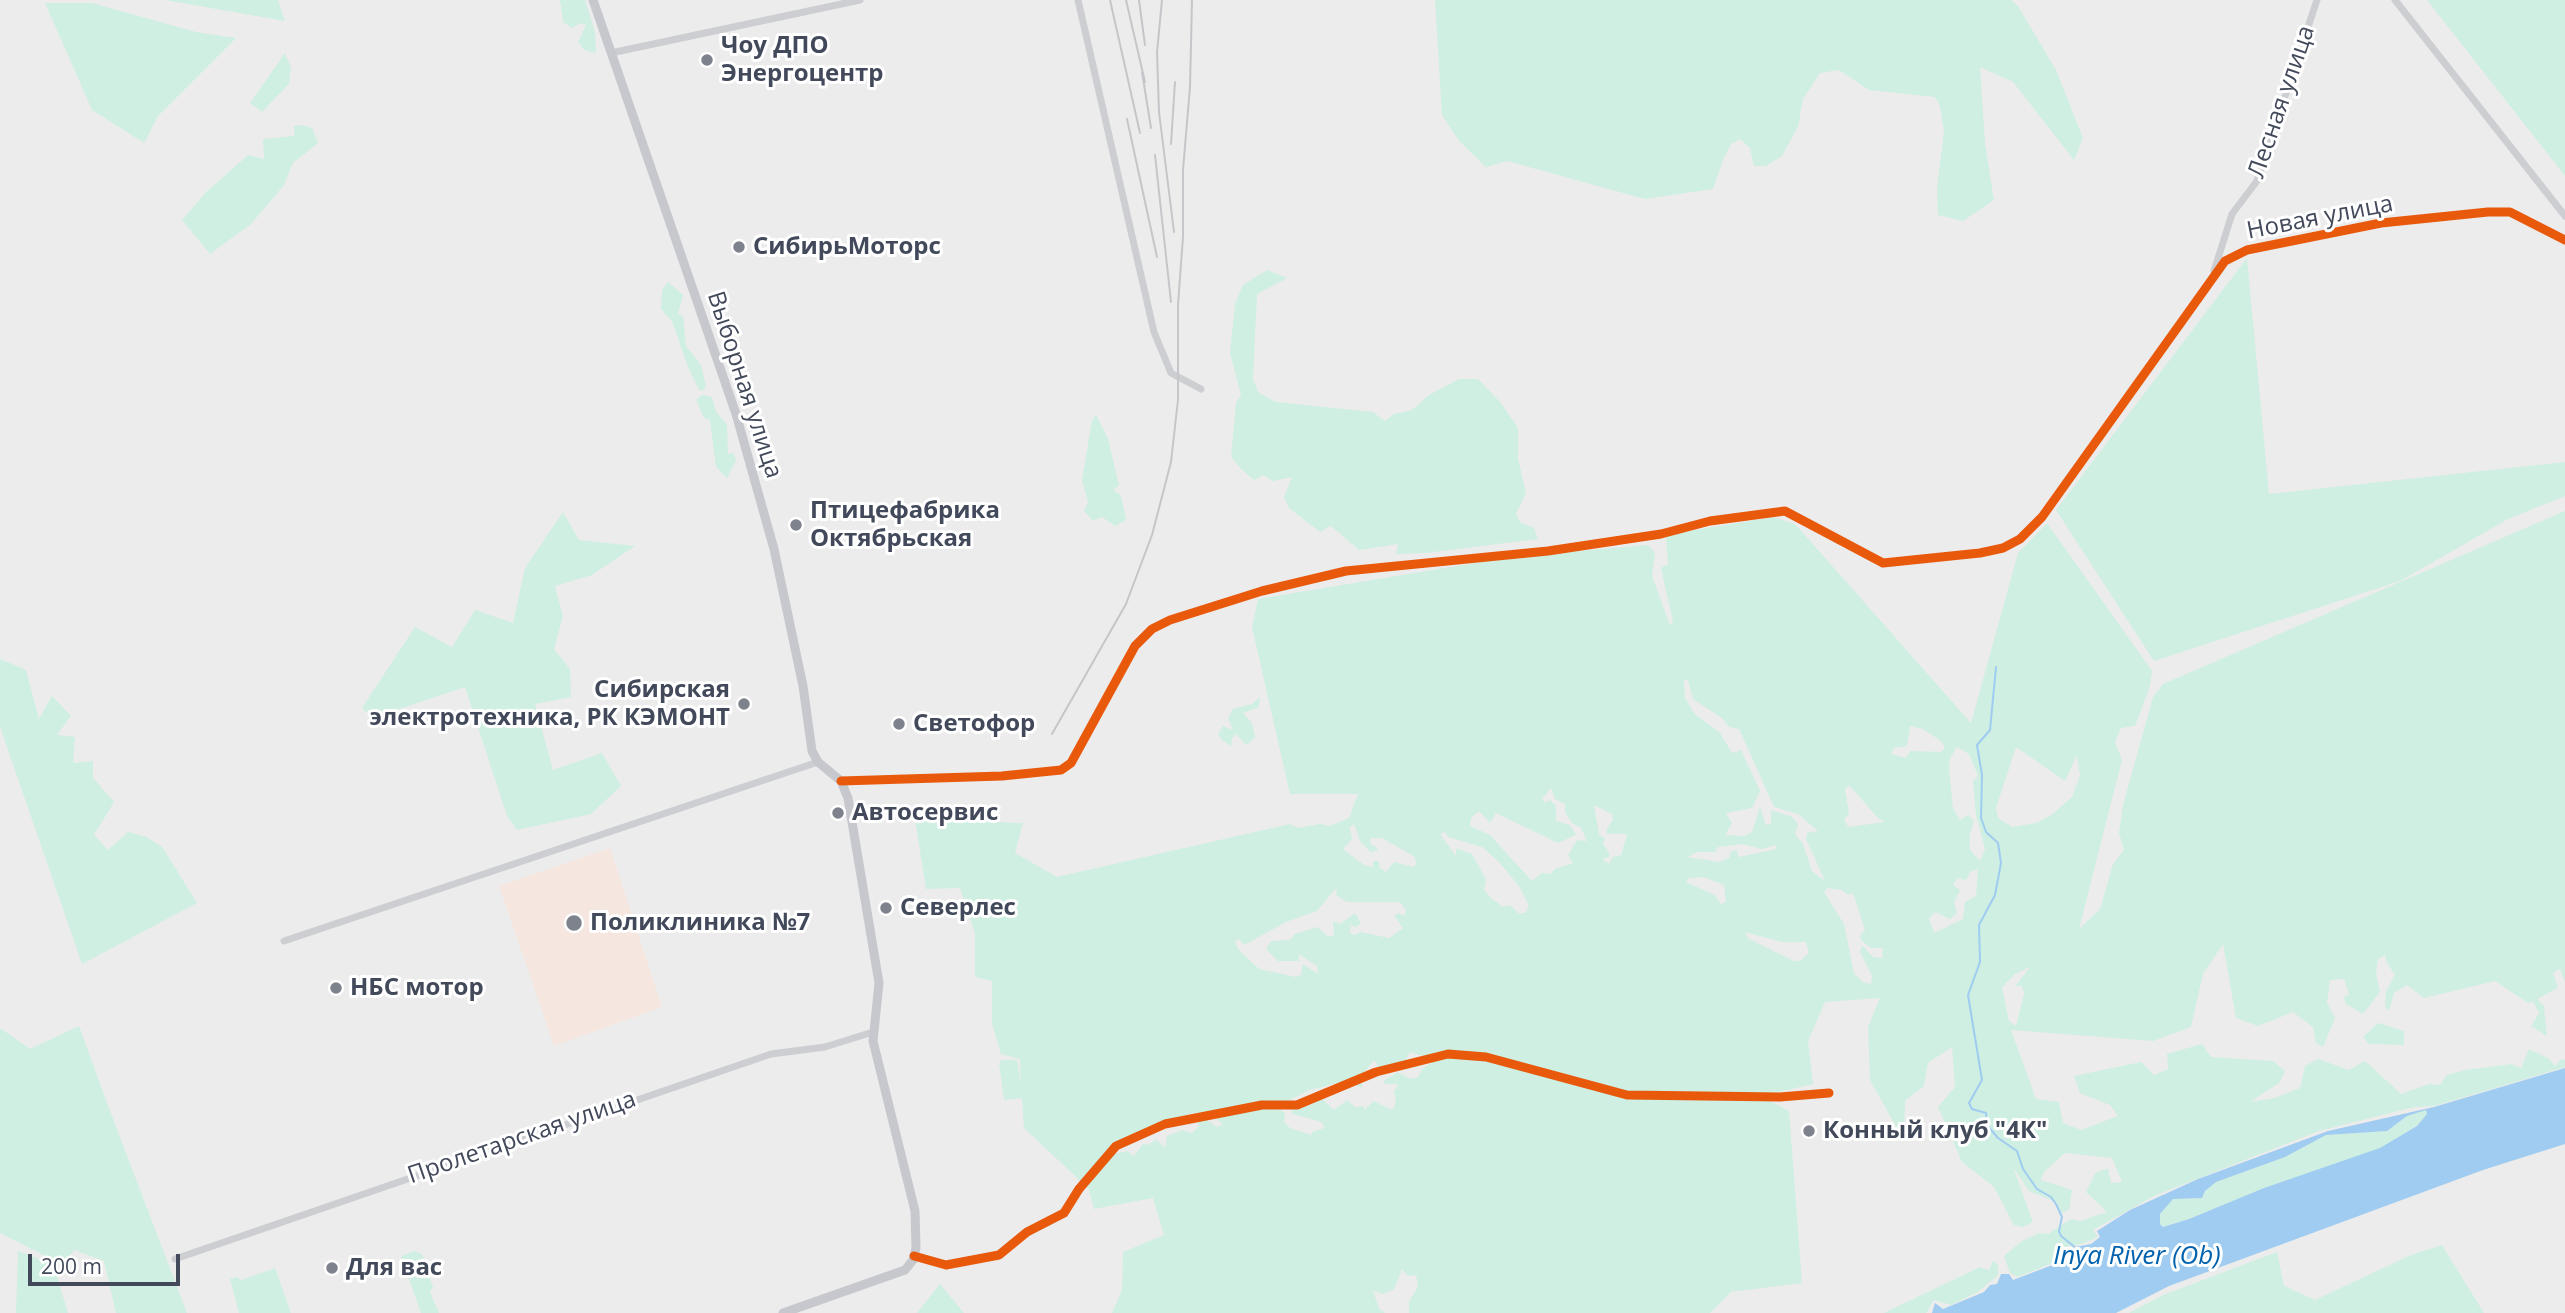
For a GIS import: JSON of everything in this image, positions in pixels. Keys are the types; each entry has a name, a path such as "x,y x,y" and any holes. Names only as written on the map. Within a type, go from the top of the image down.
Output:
{"main road":[{"name":"Выборная улица","path":"593,0 736,414 774,549 803,686 810,743 818,762"},
{"path":"783,1313 901,1273 914,1256 917,1241 915,1211 873,1032 879,995 877,962 852,818 841,780 818,762"}],"street":[{"path":"611,53 860,0"},
{"path":"1078,0 1154,332 1171,373 1200,389"},
{"name":"Лесная улица","path":"2211,279 2232,214 2257,181 2317,0"},
{"path":"2395,0 2565,216"},
{"name":"Новая улица","path":"2211,279 2225,261 2247,250 2381,223 2510,212 2565,240"},
{"path":"841,780 1002,776 1061,770 1071,763 1135,646 1152,629 1170,620 1262,591 1346,571 1548,551 1661,534 1710,522 1785,512 1883,563 1980,553 2003,548 2020,539 2042,517 2211,279"},
{"path":"284,941 818,762"},
{"name":"Пролетарская улица","path":"175,1259 771,1054 825,1046 873,1032"},
{"path":"914,1256 946,1265 984,1260 999,1255 1027,1231 1064,1213 1079,1189 1116,1146 1165,1124 1262,1105 1297,1105 1376,1072 1448,1054 1486,1057 1627,1095 1780,1097 1829,1093"}],"shaded area":[{"name":"Поликлиника №7","path":"610,848 662,1007 554,1046 499,886"}],"green space":[{"path":"165,0 278,0 285,21"},
{"path":"560,0 585,0 595,32 596,53 584,50 578,42 586,25 581,23 572,28 563,22"},
{"path":"1435,0 2011,0 2018,6 2056,70 2083,138 2074,160 2013,82 1980,67 1985,143 1994,200 1963,221 1938,215 1937,188 1944,131 1940,106 1935,97 1869,90 1839,70 1820,73 1803,99 1798,127 1782,156 1766,166 1754,166 1750,148 1740,139 1731,144 1713,189 1645,199 1507,161 1486,167 1459,141 1442,115"},
{"path":"2427,0 2565,0 2565,176"},
{"path":"45,3 92,3 196,32 236,38 158,116 144,143 92,110"},
{"path":"285,53 291,68 289,84 262,112 250,103"},
{"path":"294,126 312,128 318,143 293,163 284,185 251,224 210,254 182,220 206,192 248,155 264,159 263,139 294,136"},
{"path":"2247,258 2269,494 2565,462 2565,496 2508,519 2400,581 2154,661 2056,510"},
{"path":"1267,270 1287,278 1257,294 1253,380 1259,393 1276,402 1373,412 1385,421 1394,414 1412,410 1429,395 1459,379 1478,379 1501,403 1518,428 1518,459 1526,493 1516,514 1520,522 1534,528 1538,539 1426,553 1396,554 1398,544 1359,550 1331,526 1320,532 1289,508 1284,497 1292,477 1273,481 1263,475 1254,480 1241,469 1231,457 1236,403 1241,395 1230,353 1235,304 1243,285"},
{"path":"668,282 683,295 678,314 683,316 686,346 701,365 706,386 703,391 699,390 688,367 672,321 661,309 662,290"},
{"path":"702,395 712,397 716,412 727,425 728,454 734,453 736,461 727,478 716,467 710,420 704,418 696,400"},
{"path":"1096,415 1108,439 1119,485 1113,490 1121,495 1126,520 1115,526 1102,517 1093,521 1084,511 1088,502 1082,480 1092,420"},
{"path":"2565,511 2565,982 2560,969 2553,973 2558,988 2537,999 2544,1006 2547,1036 2531,1026 2539,1013 2533,1001 2528,1003 2495,981 2424,998 2407,985 2394,993 2389,1011 2385,1006 2386,991 2395,975 2385,955 2378,959 2376,973 2380,992 2363,1014 2346,1004 2344,997 2349,994 2344,979 2330,980 2327,1003 2335,1018 2323,1047 2316,1043 2313,1027 2293,1012 2258,1026 2236,1018 2223,944 2203,974 2191,1027 2153,1041 2011,1030 2036,1099 2059,1102 2063,1123 2081,1130 2118,1116 2110,1105 2080,1093 2074,1076 2141,1062 2154,1075 2168,1069 2167,1054 2202,1044 2211,1057 2273,1061 2285,1071 2279,1083 2250,1102 2275,1098 2300,1088 2305,1066 2318,1059 2349,1070 2365,1061 2401,1094 2429,1084 2440,1085 2447,1075 2465,1070 2512,1064 2521,1068 2529,1049 2548,1058 2555,1066 2561,1059 2565,1060 2565,1067 2434,1106 2414,1107 2319,1131 2154,1196 2093,1230 2098,1237 2065,1247 2053,1263 2017,1277 2010,1273 2004,1256 2022,1241 2039,1233 2048,1234 2071,1219 2080,1221 2107,1212 2086,1192 2095,1173 2108,1168 2111,1183 2122,1182 2112,1158 2065,1153 2044,1172 2041,1180 2072,1190 2069,1210 2061,1213 2056,1202 2029,1191 2013,1167 2033,1222 2023,1227 2014,1225 1994,1187 1962,1162 1938,1107 1955,1087 1952,1047 1928,1063 1924,1086 1905,1101 1904,1141 1870,1080 1868,1027 1880,998 1825,1002 1808,1041 1813,1084 1761,1096 1789,1111 1802,1283 1731,1292 1710,1313 1409,1313 1409,1302 1418,1286 1416,1275 1408,1276 1402,1269 1394,1289 1383,1294 1373,1291 1379,1308 1385,1313 1112,1313 1122,1290 1123,1252 1164,1235 1153,1198 1094,1209 1089,1189 1024,1128 1022,1098 1004,1100 999,1063 1002,1060 1017,1060 1021,1084 1020,1059 1001,1054 992,1024 992,981 975,977 975,933 960,888 926,889 915,819 1023,823 1015,853 1057,877 1290,824 1298,828 1320,824 1330,826 1349,818 1358,794 1290,794 1252,627 1258,599 1511,557 1648,545 1655,553 1652,576 1670,625 1673,622 1661,568 1668,564 1666,535 1773,517 1795,524 1971,723 2018,553 2047,523 2152,671 2150,686 2135,726 2121,728 2115,742 2122,760 2079,929 2100,909 2113,864 2124,850 2119,833 2123,805 2153,697 2163,684","holes":["1684,680 1688,680 1693,699 1723,719 1729,727 1739,729 1774,807 1798,814 1818,831 1807,833 1806,839 1825,881 1812,871 1803,844 1795,834 1798,824 1792,817 1771,810 1771,824 1766,825 1760,807 1752,832 1744,836 1725,835 1732,823 1726,813 1752,808 1760,791 1741,750 1732,753 1720,733 1695,714 1685,698","1910,726 1923,729 1941,741 1945,747 1942,752 1910,751 1906,758 1891,754 1894,748 1907,746","1957,747 1969,754 1978,776 1973,781 1976,815 1985,849 1980,861 1970,850 1970,834 1974,821 1968,815 1960,820 1953,808 1949,769 1950,758","2016,747 2065,781 2077,755 2080,776 2072,797 2051,815 2036,823 2012,827 1998,818 1996,808","1849,785 1878,818 1885,822 1848,827 1844,819 1849,813 1845,789","1551,788 1555,799 1565,804 1565,812 1572,823 1581,828 1587,841 1577,840 1568,855 1573,863 1555,869 1551,874 1542,873 1532,881 1490,835 1470,826 1471,818 1479,811 1490,823 1496,813 1558,843 1576,835 1570,825 1556,821 1556,806 1550,800 1545,803 1542,799","1594,805 1612,814 1613,820 1607,828 1607,834 1627,834 1621,855 1613,857 1609,864 1602,859 1609,857 1603,844 1605,839 1599,834","1354,824 1361,843 1372,853 1378,849 1370,843 1371,838 1382,838 1415,857 1416,864 1413,867 1394,862 1386,872 1380,868 1379,861 1373,861 1373,867 1364,865 1343,849 1352,839 1350,827","1445,832 1448,837 1482,847 1499,862 1519,886 1529,906 1525,913 1518,913 1510,905 1503,907 1491,898 1484,890 1486,879 1472,854 1456,848 1456,856 1440,834","1743,844 1762,849 1775,845 1777,849 1739,857 1737,850 1730,852 1730,857 1719,862 1687,857 1697,852 1715,852 1718,847","1978,869 1976,896 1965,902 1963,919 1934,933 1929,918 1935,912 1950,919 1957,913 1954,903 1960,890 1953,885 1958,878 1966,880 1971,871","1704,877 1724,885 1726,902 1721,904 1715,895 1686,882 1689,878","1337,887 1336,895 1347,902 1400,902 1406,910 1404,916 1399,913 1394,916 1403,928 1389,938 1360,932 1355,935 1350,933 1351,925 1356,927 1361,923 1355,913 1340,924 1333,921 1334,936 1328,936 1317,927 1295,934 1290,940 1271,941 1266,949 1278,961 1299,961 1299,954 1317,966 1318,974 1303,964 1301,975 1296,977 1259,969 1238,949 1235,941 1239,939 1244,945 1286,922 1317,911","1827,888 1842,890 1848,895 1853,893 1865,930 1860,935 1861,940 1871,948 1883,948 1882,958 1873,957 1862,945 1860,952 1872,976 1871,984 1863,982 1854,973 1844,924 1824,892","1745,932 1782,942 1806,942 1809,953 1800,961 1794,961 1749,939","2030,967 2015,986 2022,986 2024,994 2016,1026 2009,1021 2002,987 2015,974","1410,1052 1432,1059 1432,1063 1423,1068 1418,1077 1410,1079 1398,1072 1383,1081 1386,1084 1398,1084 1394,1092 1396,1101 1393,1110 1373,1101 1365,1110 1363,1106 1355,1107 1347,1100 1334,1110 1321,1098 1311,1105 1291,1109 1293,1114 1322,1122 1324,1128 1312,1132 1311,1135 1290,1128 1284,1122 1285,1113 1276,1107 1309,1090 1347,1081 1362,1088 1361,1076 1374,1060 1379,1068 1377,1072 1405,1061","1194,1113 1219,1114 1216,1119 1223,1124 1217,1127 1198,1114 1195,1119 1199,1126 1192,1133 1182,1130 1167,1136 1165,1148 1156,1139 1148,1145 1143,1144 1134,1156 1127,1151 1114,1154 1111,1148 1174,1118"]},
{"path":"563,512 579,540 635,546 592,575 555,586 563,616 554,649 570,669 571,697 535,704 553,770 602,753 621,786 591,814 517,830 507,816 465,687 372,718 362,708 415,627 452,647 475,610 513,623 525,568"},
{"path":"0,659 26,670 39,719 52,696 71,716 57,735 75,737 73,763 93,761 93,778 114,802 94,835 108,850 128,832 147,837 163,848 197,903 82,964 0,727"},
{"path":"1260,697 1259,707 1243,713 1252,723 1255,738 1246,745 1236,734 1232,738 1231,746 1222,740 1218,734 1223,726 1233,730 1228,718 1233,709 1252,704"},
{"path":"2378,1023 2404,1031 2404,1045 2369,1044 2363,1037"},
{"path":"79,1026 187,1313 116,1313 104,1261 74,1250 63,1265 0,1233 0,1028 30,1049"},
{"path":"2426,1110 2427,1114 2417,1126 2380,1149 2264,1188 2189,1219 2163,1227 2160,1224 2160,1214 2172,1199 2202,1198 2205,1191 2216,1182 2285,1157 2326,1135 2387,1131 2407,1116"},
{"path":"2442,1245 2484,1313 2129,1313 2163,1295 2277,1252 2284,1286 2315,1300 2411,1255"},
{"path":"18,1251 53,1264 68,1313 16,1313"},
{"path":"415,1251 422,1254 433,1287 430,1292 439,1313 421,1313 401,1256"},
{"path":"1993,1261 1998,1265 1998,1275 1978,1292 1951,1305 1934,1300 1926,1313 1884,1313 1980,1267 1989,1270"},
{"path":"275,1268 291,1313 239,1313 230,1279 236,1277 242,1280"},
{"path":"940,1284 964,1313 917,1313"}],"water":[{"name":"Inya River (Ob)","path":"2565,1068 2565,1144 2483,1170 2169,1286 2116,1313 1932,1313 1935,1303 1943,1309 1984,1292 1990,1285 1997,1284 2001,1274 2009,1274 2013,1280 2055,1264 2065,1249 2091,1244 2100,1237 2097,1231 2130,1210 2198,1179 2328,1131 2434,1107","holes":["2426,1110 2427,1114 2417,1126 2380,1148 2264,1188 2189,1219 2163,1227 2160,1224 2160,1214 2173,1199 2202,1198 2205,1191 2216,1182 2285,1157 2326,1135 2387,1131 2407,1116"]}],"waterway":[{"path":"1996,667 1990,730 1977,745 1982,775 1981,818 1986,832 1998,843 2001,863 1995,895 1979,925 1980,962 1968,995 1982,1080 1969,1103 1972,1109 1986,1113 1987,1125 1998,1138 2017,1151 2023,1169 2037,1189 2051,1197 2062,1217 2059,1231 2061,1236 2076,1248"}],"railway":[{"path":"1110,0 1140,133"},
{"path":"1126,0 1145,82"},
{"path":"1139,0 1145,45"},
{"path":"1162,0 1157,52 1159,112 1174,232"},
{"path":"1052,734 1126,604 1152,535 1171,462 1178,400 1178,305 1192,0"},
{"path":"1142,72 1151,128"},
{"path":"1171,144 1175,82"},
{"path":"1127,119 1157,257"},
{"path":"1155,155 1171,302"}],"cycle path":[{"path":"841,781 1002,776 1061,770 1071,763 1135,646 1152,629 1170,620 1262,591 1346,571 1548,551 1661,534 1710,521 1785,511 1883,563 1980,553 2003,548 2020,539 2042,517 2225,261 2247,250 2381,223 2488,212 2510,212 2565,240"},
{"path":"914,1256 946,1265 999,1255 1027,1232 1064,1213 1079,1189 1116,1146 1165,1124 1262,1105 1297,1105 1376,1072 1448,1054 1486,1057 1627,1095 1780,1097 1829,1093"}],"place":[{"name":"Чоу ДПО Энергоцентр","path":"707,60"},
{"name":"СибирьМоторс","path":"739,247"},
{"name":"Птицефабрика Октябрьская","path":"796,525"},
{"name":"Сибирская электротехника, РК КЭМОНТ","path":"744,704"},
{"name":"Светофор","path":"899,724"},
{"name":"Автосервис","path":"838,813"},
{"name":"Северлес","path":"886,908"},
{"name":"Поликлиника №7","path":"574,923"},
{"name":"НБС мотор","path":"336,988"},
{"name":"Конный клуб \"4К\"","path":"1809,1131"},
{"name":"Для вас","path":"332,1268"}]}
